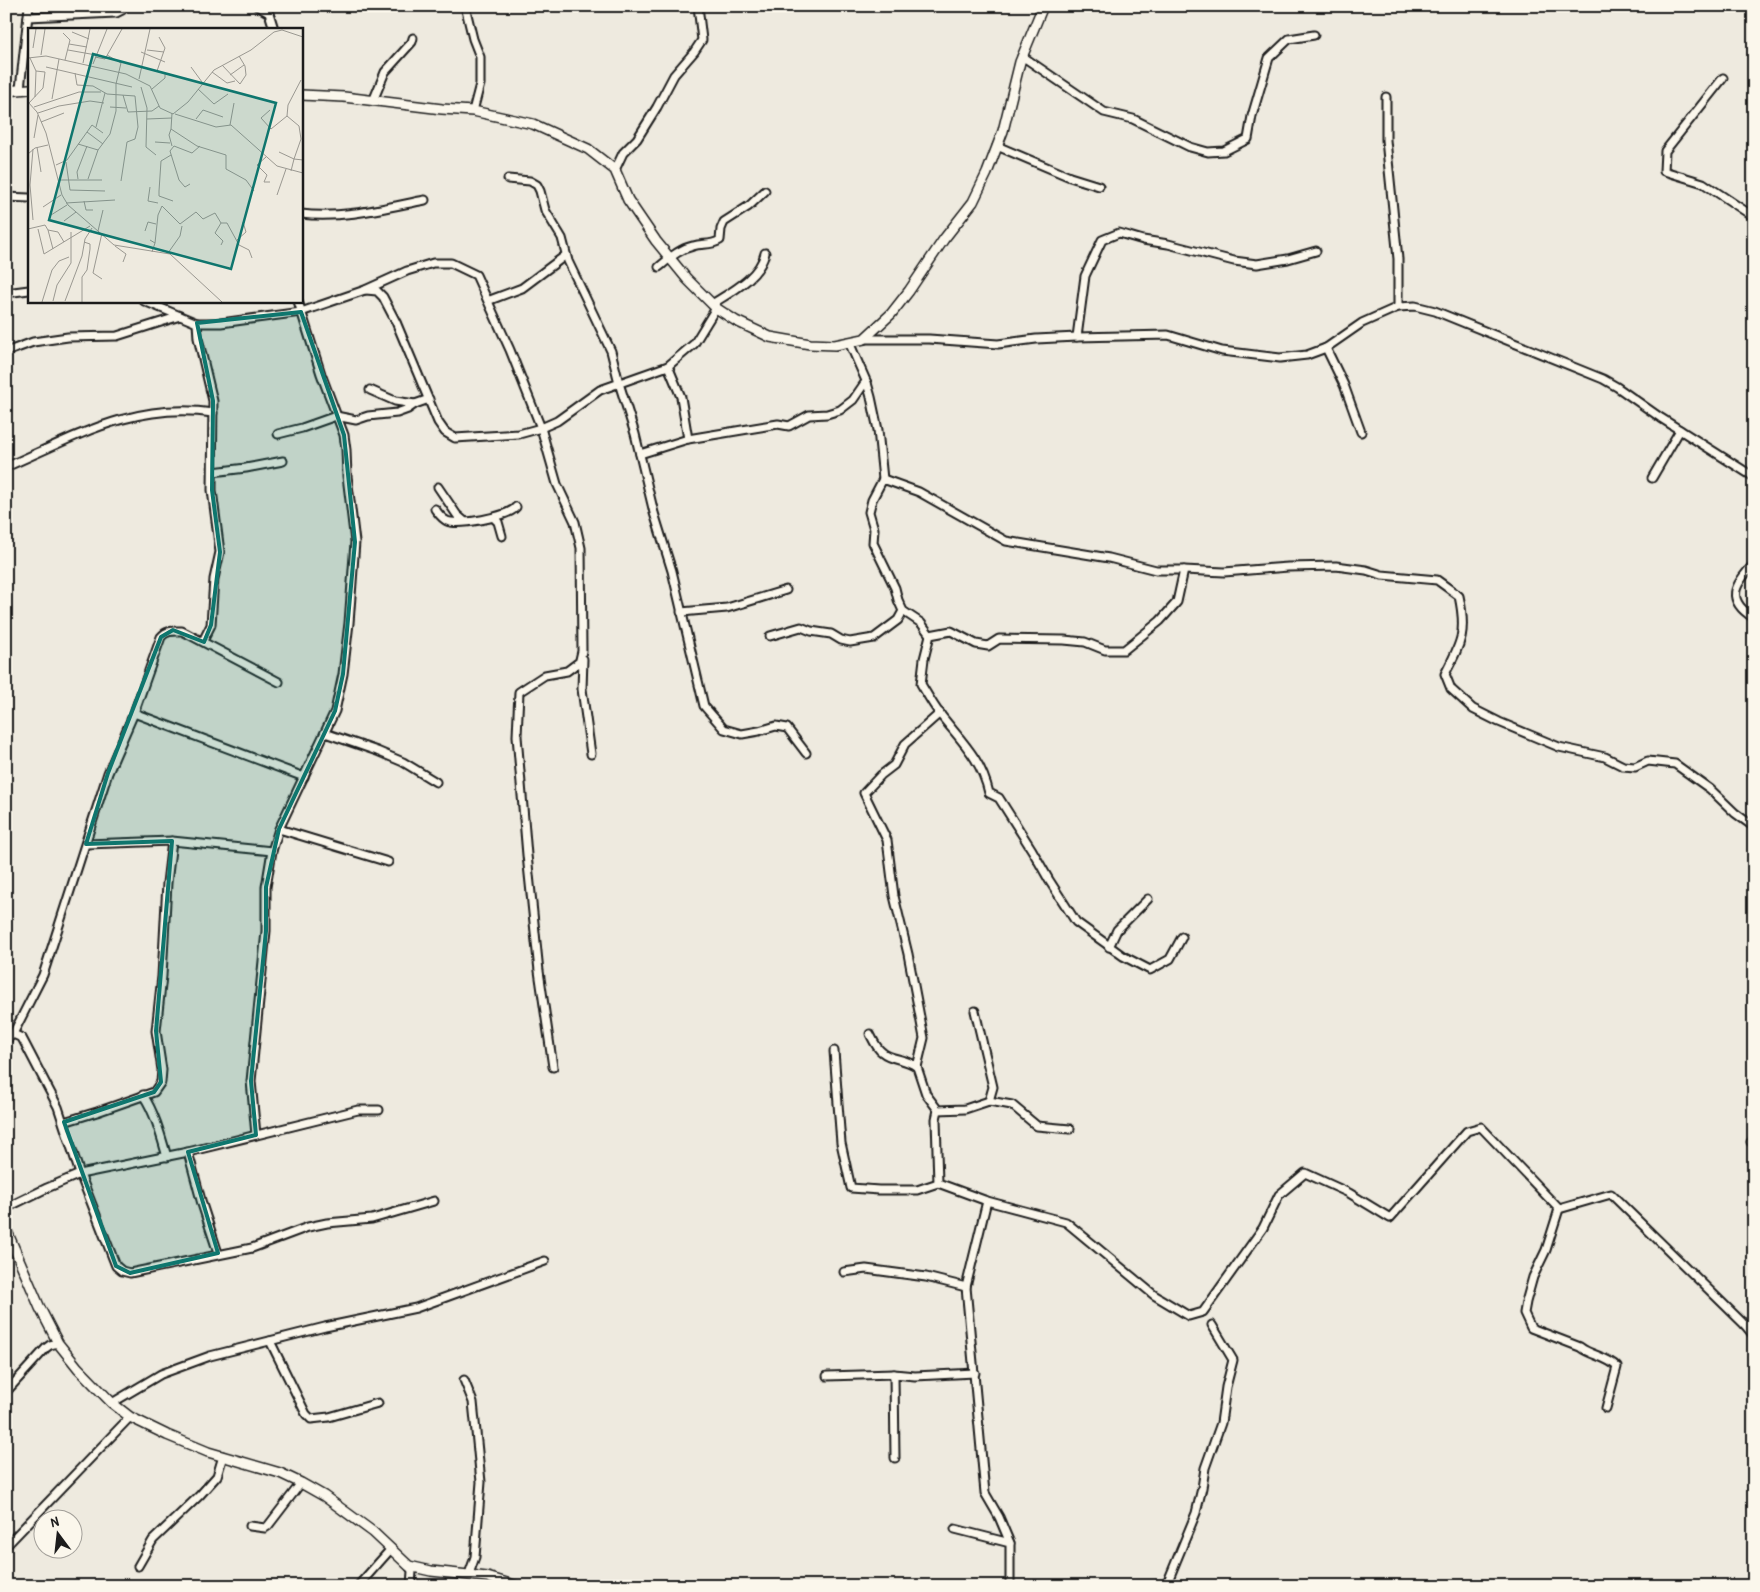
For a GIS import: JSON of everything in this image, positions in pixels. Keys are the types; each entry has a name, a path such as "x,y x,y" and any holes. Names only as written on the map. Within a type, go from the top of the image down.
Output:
{"street":[{"path":"6,91 25,89 29,6"},
{"path":"28,17 116,13 122,10 124,6"},
{"path":"257,6 269,13 274,28"},
{"path":"465,6 480,57 480,84 473,111"},
{"path":"615,170 623,153 637,138 657,107 674,75 702,40 698,6"},
{"path":"864,339 891,314 944,239 973,202 1003,131 1022,56 1043,6"},
{"path":"1022,56 1104,112 1133,119 1190,147 1208,152 1224,150 1248,139 1252,116 1269,58 1289,39 1314,34"},
{"path":"373,101 386,72 412,42 413,38"},
{"path":"1723,78 1665,151 1664,171 1703,183 1754,217"},
{"path":"302,95 473,111 533,124 588,148 615,170 628,200 687,279 714,306 736,321 770,337 810,344 835,345 864,339 998,344 1078,337 1168,335 1222,351 1280,358 1307,355 1326,348 1362,323 1398,307 1415,306 1435,310 1603,379 1754,477"},
{"path":"1386,98 1386,140 1398,259 1398,307"},
{"path":"997,146 1070,177 1099,186"},
{"path":"508,179 530,181 537,185 545,210 562,238 568,261 611,351 619,383 636,434 654,513 672,572 704,706 724,730 742,734 776,726 788,728 806,753"},
{"path":"659,267 679,251 695,245 714,244 720,240 724,222 749,206 764,191"},
{"path":"6,198 28,198"},
{"path":"302,214 318,216 344,214 425,200"},
{"path":"1078,337 1085,276 1102,240 1119,233 1234,261 1257,264 1288,260 1316,251"},
{"path":"365,290 377,291 383,297 396,322 438,422 445,432 455,438 519,434 557,421 600,390 668,366 694,344 714,306 759,269 765,254"},
{"path":"490,300 522,288 566,255"},
{"path":"146,302 197,323 237,321 301,312 434,263 451,263 476,275 510,350 541,428 557,484 575,522 581,548 582,651 584,664 582,689 591,754"},
{"path":"6,293 28,290"},
{"path":"256,1135 251,1081 266,931 266,886 272,850 280,829 335,711 343,674 349,623 354,542 344,435 321,374 298,302"},
{"path":"6,352 33,342 68,337 117,336 180,316"},
{"path":"197,323 198,338 213,400 213,499 220,552 214,579 211,625 203,641"},
{"path":"849,342 867,383 878,430 883,480 872,500 869,512 874,529 873,543 895,588 903,611 921,623 930,635"},
{"path":"1326,348 1344,385 1361,432"},
{"path":"668,366 681,396 688,440"},
{"path":"640,454 688,440 778,424 789,426 809,416 840,410 853,400 864,384 867,383"},
{"path":"370,390 395,401 416,404"},
{"path":"278,434 336,416 356,420 368,416 397,413 429,399"},
{"path":"6,467 90,430 138,415 166,410 194,410 213,413"},
{"path":"1652,478 1680,430"},
{"path":"212,472 246,468 283,460"},
{"path":"883,480 919,492 1006,541 1109,558 1156,570 1224,572 1288,567 1336,566 1366,570 1382,575 1437,580 1459,596 1463,614 1462,640 1445,674 1451,689 1473,709 1559,747 1605,756 1623,766 1635,767 1648,761 1675,764 1710,789 1735,813 1754,827"},
{"path":"438,487 457,515 464,521"},
{"path":"435,509 440,517 448,521 464,521 494,518 516,507"},
{"path":"494,518 498,522 502,536"},
{"path":"1754,564 1740,579 1735,594 1739,606 1754,618"},
{"path":"930,635 950,631 976,644 988,646 999,639 1064,640 1085,642 1105,650 1124,650 1160,621 1177,602 1184,570"},
{"path":"681,612 727,608 786,590"},
{"path":"770,636 801,627 811,631 831,634 850,642 874,638 898,620 903,611"},
{"path":"6,1040 13,1034 43,975 108,773 134,713 164,633 173,630 182,631 280,682"},
{"path":"930,635 924,659 921,684 940,714 961,738 975,759 985,779 989,794 999,798 1076,922 1109,947 1150,970 1170,959 1182,936"},
{"path":"553,1067 539,971 527,855 517,736 518,704 519,692 545,675 568,670 579,662 579,664 582,651"},
{"path":"134,713 304,778"},
{"path":"917,1067 924,1038 908,954 894,896 887,840 864,793 881,774 894,765 905,744 940,714"},
{"path":"324,733 347,739 394,759 436,782"},
{"path":"280,829 388,862"},
{"path":"86,844 172,841 272,850"},
{"path":"64,1122 154,1092 161,1082 162,1070 156,1031 172,841"},
{"path":"1109,947 1116,930 1148,899"},
{"path":"975,1011 993,1087 989,1102"},
{"path":"13,1034 22,1038 64,1122 80,1174 116,1266 122,1271 130,1273 218,1253 252,1248 308,1227 327,1223 372,1219 434,1201"},
{"path":"870,1034 881,1052 892,1057 910,1061 917,1067 926,1094 938,1110 936,1119 938,1183"},
{"path":"834,1051 841,1143 851,1188 918,1190 938,1183 987,1201 1066,1222 1154,1295 1189,1316 1203,1312 1263,1228 1279,1195 1305,1173 1349,1193 1390,1218 1467,1131 1481,1127 1559,1209"},
{"path":"143,1095 149,1104 167,1157"},
{"path":"938,1110 965,1109 989,1102 1012,1105 1037,1126 1070,1130"},
{"path":"6,1208 80,1174 167,1157 358,1110 380,1110"},
{"path":"188,1152 218,1253"},
{"path":"1559,1209 1611,1194 1754,1336"},
{"path":"987,1201 966,1287 985,1493 999,1517 1010,1543 1010,1586"},
{"path":"1559,1209 1546,1250 1533,1277 1524,1313 1530,1328 1612,1361 1617,1367 1606,1408"},
{"path":"6,1229 40,1308 58,1343 78,1368 112,1403 130,1417 167,1435 223,1456 280,1473 324,1496 373,1532 409,1566 412,1571 411,1586"},
{"path":"112,1403 161,1374 210,1356 325,1327 416,1308 545,1261"},
{"path":"844,1272 866,1269 926,1277 966,1287"},
{"path":"1745,1325 1754,1317"},
{"path":"1166,1586 1196,1513 1202,1488 1204,1468 1221,1423 1226,1388 1233,1360 1212,1325"},
{"path":"270,1341 306,1414 311,1419 329,1417 378,1403"},
{"path":"6,1392 46,1348 58,1343"},
{"path":"827,1376 894,1374 916,1376 975,1373"},
{"path":"894,1374 895,1458"},
{"path":"464,1380 473,1402 481,1482 475,1557 469,1574"},
{"path":"8,1544 130,1417"},
{"path":"138,1566 153,1540 217,1476 223,1456"},
{"path":"250,1526 265,1528 268,1526 301,1483"},
{"path":"955,1529 1010,1543"},
{"path":"358,1586 390,1550"},
{"path":"409,1566 430,1572 487,1576 515,1585"}],"highlighted area":[{"path":"301,312 344,435 355,542 353,573 343,674 335,711 279,829 266,887 266,931 251,1081 256,1135 188,1152 218,1253 130,1273 116,1266 64,1122 154,1092 161,1082 156,1031 172,841 86,844 108,773 161,637 173,630 204,642 211,625 220,552 212,490 213,401 197,323"}]}
